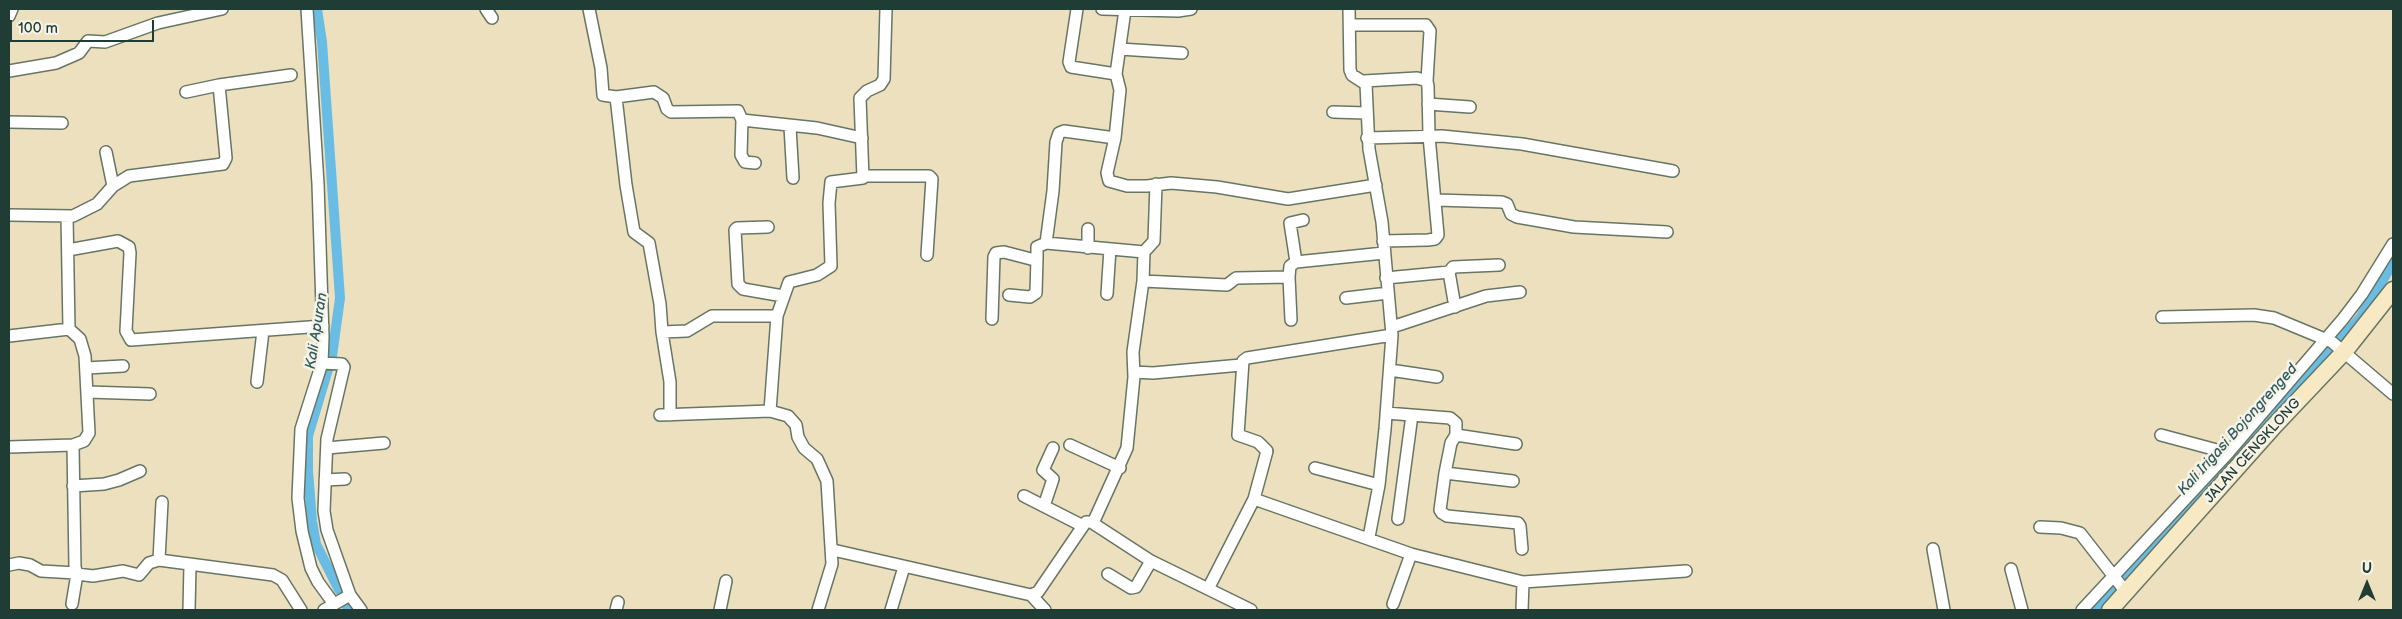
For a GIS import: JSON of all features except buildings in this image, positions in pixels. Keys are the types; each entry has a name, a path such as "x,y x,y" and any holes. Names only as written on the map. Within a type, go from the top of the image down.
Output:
{"main road":[{"name":"JALAN CENGKLONG","path":"2110,610 2119,584 2217,478 2335,345 2393,290"}],"street":[{"path":"9,16 12,9"},
{"path":"9,71 56,63 79,52 88,41 105,42 158,23 215,9"},
{"path":"308,9 318,184 323,326 328,363 301,429 298,498 302,531 311,568 329,607 350,594"},
{"path":"589,9 601,68 602,93 605,96 616,97 654,92 663,98 667,109 671,112 736,111 740,114 742,120 740,156 746,162 755,163"},
{"path":"864,176 860,98 867,90 880,85 884,79 886,9"},
{"path":"1077,9 1069,62 1072,68 1116,74"},
{"path":"1102,9 1178,11 1191,9"},
{"path":"1349,9 1350,70 1352,75 1364,81 1417,78 1427,81"},
{"path":"1125,10 1116,74 1120,90 1115,138 1107,173 1109,181 1128,186 1171,182 1218,187 1288,199 1376,185"},
{"path":"1291,320 1289,277 1290,266 1296,262 1435,239 1439,231 1429,136 1427,81 1430,31 1426,25 1350,25"},
{"path":"1120,49 1182,53"},
{"path":"186,92 218,85 291,75"},
{"path":"1364,81 1368,138 1384,247 1392,331 1379,485 1369,538"},
{"path":"9,215 67,216 78,214 83,209 98,204 113,186 129,176 208,167 225,163 218,85"},
{"path":"616,97 626,185 634,232 649,243 660,304 662,332 670,382 665,415 770,411 788,416 796,425 798,437 804,448 817,459 827,481 833,550 832,564 818,610"},
{"path":"1428,104 1470,107"},
{"path":"1333,112 1366,113"},
{"path":"742,120 790,127 818,128 862,138"},
{"path":"9,122 62,123"},
{"path":"790,127 794,178"},
{"path":"1046,243 1059,133 1064,131 1115,138"},
{"path":"1368,138 1429,136 1522,144 1673,171"},
{"path":"106,152 113,186"},
{"path":"770,411 777,316 789,282 817,275 831,266 829,203 831,182 834,180 860,180 864,176 929,176 932,180 927,255"},
{"path":"1031,596 1038,592 1088,525 1120,468 1128,440 1134,372 1133,352 1143,281 1144,252 1154,241 1156,184"},
{"path":"1436,200 1502,202 1507,204 1511,214 1518,217 1574,226 1667,232"},
{"path":"9,447 73,445 84,441 88,437 88,392 83,345 70,330 67,216"},
{"path":"1296,262 1290,223 1303,220"},
{"path":"768,227 737,228 735,230 738,284 743,289 784,296"},
{"path":"1088,229 1088,248"},
{"path":"68,250 118,241 128,247 130,268 126,331 131,340 323,326"},
{"path":"1010,295 1030,297 1036,293 1036,258 1038,247 1046,243 1144,252"},
{"path":"2217,478 2228,453 2335,345 2362,294 2393,244"},
{"path":"1107,294 1110,249"},
{"path":"992,319 994,256 996,253 1004,252 1023,258 1036,258"},
{"path":"1386,278 1449,272 1453,267 1499,265"},
{"path":"1449,272 1455,307"},
{"path":"1143,281 1227,285 1236,278 1289,277"},
{"path":"1208,590 1254,499 1267,451 1258,442 1238,435 1241,365 1247,358 1392,331 1486,296 1520,292"},
{"path":"1346,298 1388,293"},
{"path":"662,332 687,331 712,316 777,316"},
{"path":"2162,317 2265,316 2335,345 2393,394"},
{"path":"9,336 70,330"},
{"path":"256,382 263,331"},
{"path":"328,363 342,364 344,372 327,439 324,511 327,530 350,594 361,610"},
{"path":"1134,372 1153,373 1241,365"},
{"path":"86,368 123,366"},
{"path":"1390,370 1437,377"},
{"path":"88,392 150,394"},
{"path":"1386,413 1450,418 1456,423 1456,435 1451,443 1440,510 1447,516 1518,523 1520,526 1522,549"},
{"path":"1398,519 1412,415"},
{"path":"1456,435 1516,444"},
{"path":"2161,435 2228,453"},
{"path":"327,448 384,443"},
{"path":"72,604 77,573 73,445"},
{"path":"1070,445 1120,468"},
{"path":"1044,506 1053,480 1043,470 1053,448"},
{"path":"1315,468 1379,485"},
{"path":"74,486 104,484 140,471"},
{"path":"1445,473 1513,481"},
{"path":"325,480 345,480"},
{"path":"1024,496 1088,525 1151,561 1251,610"},
{"path":"1254,499 1411,554 1523,582 1686,571"},
{"path":"159,560 162,502"},
{"path":"2040,527 2061,528 2080,533 2119,584 2082,610"},
{"path":"1933,549 1944,610"},
{"path":"833,550 1031,596 1045,610"},
{"path":"1393,604 1411,554"},
{"path":"9,565 19,563 30,565 41,571 77,573 92,576 123,571 139,574 149,563 159,560 273,574 282,580 302,610"},
{"path":"1108,574 1131,588 1136,587 1151,561"},
{"path":"189,610 190,565"},
{"path":"891,610 904,567"},
{"path":"2011,569 2022,610"},
{"path":"720,610 726,581"},
{"path":"1522,610 1523,582"}],"waterway":[{"name":"Kali Apuran","path":"317,9 322,42 340,298 332,356 308,436 308,471 316,544 339,590"},
{"name":"Kali Irigasi Bojongrenged","path":"2096,610 2360,318 2393,263"},
{"path":"346,604 348,610"}]}
